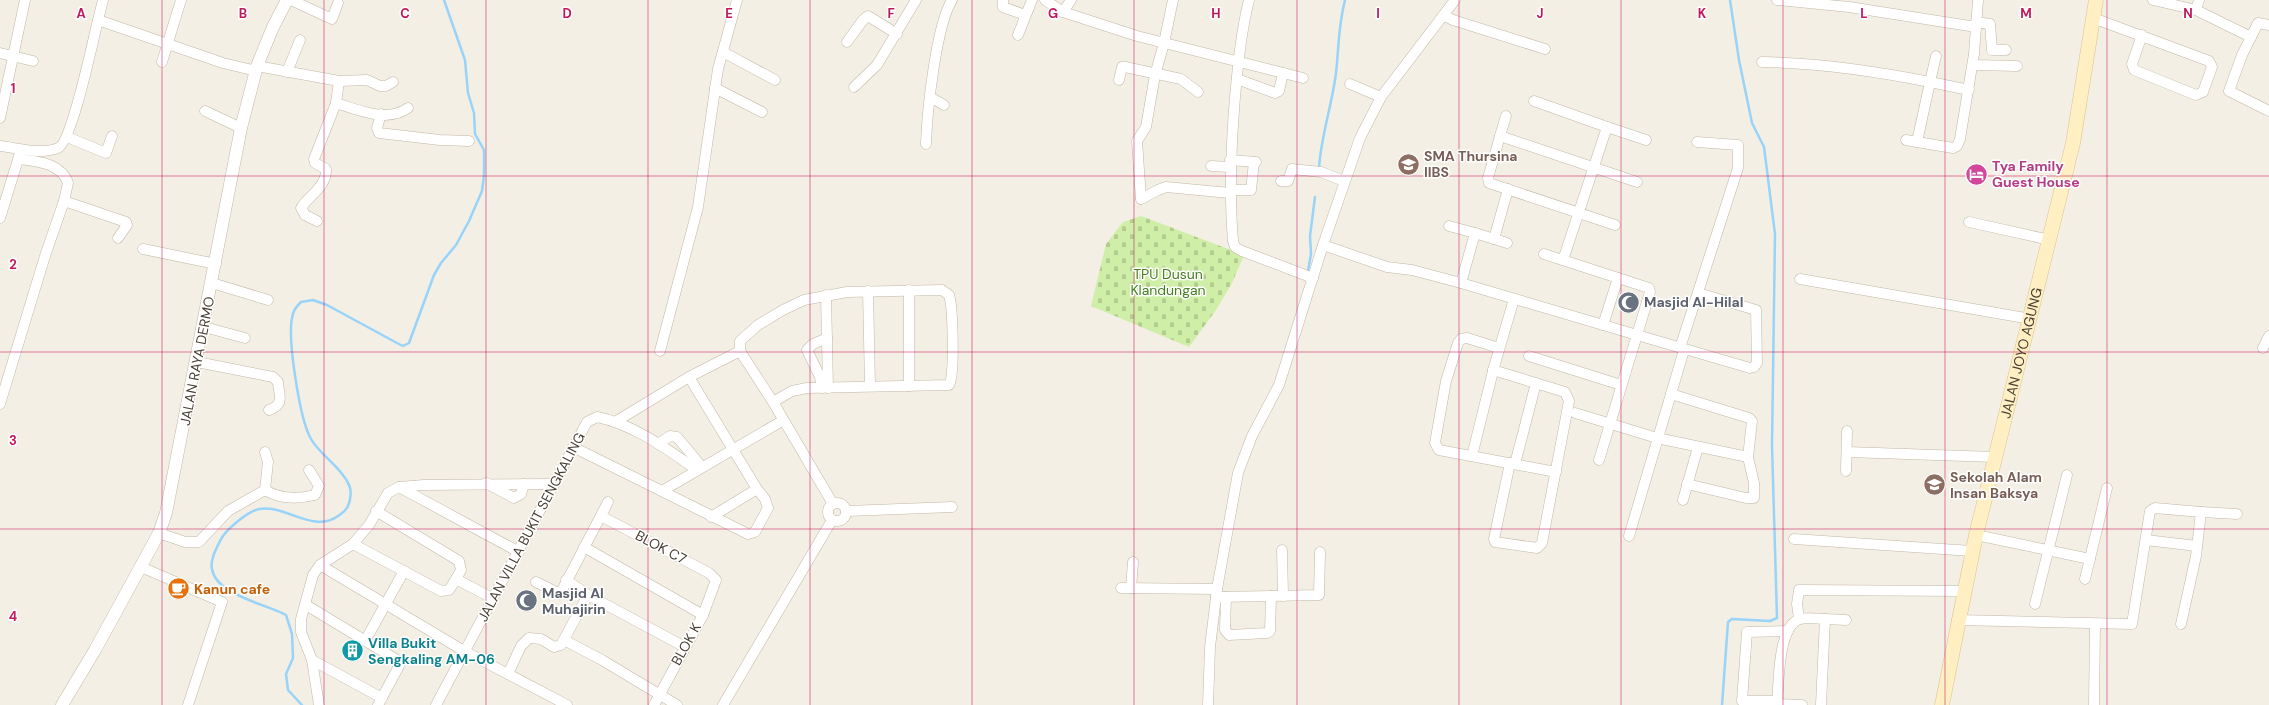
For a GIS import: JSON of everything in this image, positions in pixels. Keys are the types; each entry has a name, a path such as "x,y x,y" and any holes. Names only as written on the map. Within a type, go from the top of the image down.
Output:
{"main road":[{"name":"JALAN JOYO AGUNG","path":"1942,705 1957,620 1972,552 2031,319 2073,143 2096,0"}],"street":[{"path":"0,118 25,0"},
{"path":"20,154 51,150 64,141 103,0"},
{"path":"162,62 181,0"},
{"name":"JALAN RAYA DERMO","path":"62,705 159,533 170,493 197,362 241,128 257,68 273,27 287,0"},
{"path":"291,0 332,19 338,3"},
{"path":"660,351 698,207 715,88 722,52 737,0"},
{"path":"854,87 877,65 897,34 916,0"},
{"path":"926,144 930,96 940,36 952,0"},
{"path":"1003,0 1003,7 1025,15"},
{"path":"1018,35 1032,0"},
{"path":"1045,0 1063,12 1164,43 1303,78"},
{"path":"1063,12 1071,0"},
{"path":"1173,0 1164,43 1154,74 1146,127 1137,141 1141,199 1166,187 1230,192 1251,190 1255,162 1211,166"},
{"path":"1249,0 1238,62 1230,164 1230,192 1235,247 1313,278"},
{"path":"1208,705 1210,647 1220,594 1238,473 1252,436 1279,385 1344,180 1360,138 1381,97 1456,0"},
{"path":"1777,0 1849,7 1976,25 1990,24 1992,50 2006,50"},
{"path":"1906,140 1953,148 1957,146 1973,65 1978,0"},
{"path":"2153,0 2196,10 2251,37"},
{"path":"2196,10 2199,0"},
{"path":"848,42 863,20 868,16 897,34"},
{"path":"1445,16 1453,20 1545,49"},
{"path":"2093,18 2142,35 2209,61 2212,67 2203,92 2196,95 2134,70 2132,64 2142,35"},
{"path":"98,20 223,63 339,81 367,80 380,86 386,86 393,82"},
{"path":"2269,25 2258,23 2238,63 2229,91 2269,111"},
{"path":"287,72 300,40"},
{"path":"722,52 775,80"},
{"path":"0,53 33,61"},
{"path":"1916,142 1936,56"},
{"path":"1762,62 1791,63 1897,76 1969,90"},
{"path":"1973,65 2017,66"},
{"path":"1119,80 1122,68 1125,67 1181,79 1198,92"},
{"path":"1237,79 1275,93 1279,91 1283,73"},
{"path":"317,221 305,215 301,206 308,202 313,193 321,188 325,176 326,169 315,163 314,159 336,103 339,81"},
{"path":"1350,84 1381,97"},
{"path":"715,88 762,112"},
{"path":"930,96 944,105"},
{"path":"1534,101 1646,140"},
{"path":"336,103 364,112 381,114 396,114 408,108"},
{"path":"205,111 241,128"},
{"path":"381,114 377,128 379,133 440,140 469,141"},
{"path":"1506,116 1488,180 1489,183 1615,225"},
{"path":"1563,260 1607,127"},
{"path":"64,141 106,153 112,136"},
{"path":"1500,136 1636,182"},
{"path":"1629,536 1671,394 1698,293 1738,168 1739,148 1736,144 1697,142"},
{"path":"0,146 61,171 68,183 64,201 44,256 0,404"},
{"path":"0,218 20,154"},
{"path":"1281,181 1288,182 1292,168 1321,172 1344,180"},
{"path":"1494,239 1508,189"},
{"path":"64,201 126,222 127,225 118,238"},
{"path":"1969,222 2050,240"},
{"path":"1449,226 1507,243"},
{"path":"1461,283 1475,233"},
{"path":"1323,246 1387,267 1412,270 1461,283 1682,349 1750,368 1754,367 1757,363 1756,310 1698,293"},
{"path":"144,250 216,264"},
{"path":"1544,254 1649,288 1650,292 1599,460"},
{"path":"1603,325 1618,278"},
{"path":"1800,278 2031,319"},
{"path":"212,283 268,300"},
{"path":"909,290 910,386"},
{"path":"773,402 799,389 949,385 952,382 949,295 942,290 841,292 826,295 796,303 758,325 740,341 740,351 773,402 782,421 833,504"},
{"path":"868,291 870,386"},
{"path":"825,388 824,377 827,338 826,295"},
{"path":"1472,456 1493,370 1514,299"},
{"path":"204,327 245,338"},
{"path":"2263,348 2269,336"},
{"path":"824,377 807,350 813,344 827,338"},
{"path":"1499,348 1467,338 1461,339 1458,343 1446,381 1435,443 1436,448 1438,450 1556,472"},
{"path":"615,422 689,377 740,351"},
{"path":"1529,356 1621,385"},
{"path":"197,362 273,376 278,382 280,403 278,406 269,410"},
{"path":"1493,370 1536,383 1565,392 1568,395 1569,401 1541,546 1498,544 1494,539 1536,383"},
{"path":"573,447 744,533 753,534 764,519 768,508 765,499 757,489 689,377"},
{"path":"1671,394 1751,418 1753,424 1748,457 1754,484 1754,498 1746,498 1687,484"},
{"path":"1575,413 1657,438 1748,457"},
{"name":"JALAN VILLA BUKIT SENGKALING","path":"436,705 492,598 519,552 586,422 597,417 615,422"},
{"path":"662,491 699,468 782,421"},
{"path":"615,422 658,444 699,468"},
{"path":"1846,471 1847,431"},
{"path":"658,444 670,436 677,437 699,468"},
{"path":"1683,500 1698,447"},
{"path":"265,452 268,462 265,490"},
{"path":"1847,452 1995,457"},
{"path":"265,490 284,498 298,498 315,495 319,486 309,470"},
{"path":"2035,604 2067,475"},
{"path":"319,705 312,660 301,632 301,619 313,575 320,565 353,544 369,525 384,497 399,488 486,484 555,484"},
{"path":"486,484 514,498 521,494 524,484"},
{"path":"399,488 519,552"},
{"path":"2086,579 2107,488"},
{"path":"712,517 757,489"},
{"path":"159,533 185,542 199,542 228,511 265,490"},
{"path":"536,582 558,595 608,502"},
{"path":"832,520 841,521 846,516 847,511 843,504 833,504"},
{"path":"832,520 828,512 833,504"},
{"path":"847,511 952,507"},
{"path":"1957,620 2095,625 2132,624 2152,509 2237,514"},
{"path":"353,544 441,591 449,590 462,570 459,561 376,511"},
{"path":"2181,624 2198,546 2201,512"},
{"name":"BLOK C7","path":"601,516 709,573 716,578 716,583"},
{"path":"723,705 832,520"},
{"path":"1976,535 2049,549 2090,559"},
{"path":"1794,539 1972,552"},
{"path":"2146,540 2198,546"},
{"path":"584,548 703,615"},
{"path":"1282,550 1282,596"},
{"path":"1121,588 1272,596 1319,595 1320,552"},
{"path":"1132,588 1133,562"},
{"path":"320,565 464,651 567,705"},
{"path":"141,567 222,602 188,705"},
{"path":"365,641 404,571"},
{"path":"456,579 492,598"},
{"path":"566,580 588,595 685,647"},
{"name":"BLOK K","path":"654,705 703,615 716,583"},
{"path":"1799,619 1797,604 1799,590 1963,591"},
{"path":"1220,594 1225,630 1228,635 1267,634 1270,631 1272,596"},
{"path":"508,674 520,646 525,640 532,637 541,639 554,647 558,647 564,640 588,595"},
{"path":"306,605 389,655 398,663 380,702 312,660"},
{"path":"1777,703 1783,643 1788,631 1799,619 1846,620"},
{"path":"1821,705 1825,620"},
{"path":"2094,705 2095,625"},
{"path":"1788,631 1747,632 1742,701 1802,705"},
{"path":"564,640 675,703 686,705"}],"green space":[{"name":"TPU Dusun Klandungan","path":"1141,216 1244,255 1232,283 1216,310 1189,347 1091,306 1106,244 1123,222"}],"waterway":[{"path":"302,705 288,690 286,674 293,658 292,634 286,615 243,598 222,586 212,569 212,562 217,547 231,527 254,511 259,509 269,509 319,522 328,521 338,516 344,512 349,503 351,494 349,485 340,471 315,445 307,429 295,377 291,340 293,312 301,302 313,300 327,305 403,346 409,343 434,275 441,263 456,245 469,221 482,191 484,175 484,150 475,134 474,113 468,93 465,60 444,0"},
{"path":"1319,168 1322,144 1334,85 1340,28 1345,0"},
{"path":"1722,705 1728,622 1732,619 1770,621 1777,618 1772,446 1775,234 1764,147 1752,123 1739,60 1730,0"},
{"path":"1308,271 1311,254 1310,236 1315,197"}],"place":[{"name":"SMA Thursina IIBS","path":"1409,164"},
{"name":"Tya Family Guest House","path":"1977,174"},
{"name":"Masjid Al-Hilal","path":"1628,302"},
{"name":"Sekolah Alam Insan Baksya","path":"1935,485"},
{"name":"Kanun cafe","path":"179,589"},
{"name":"Masjid Al Muhajirin","path":"527,601"},
{"name":"Villa Bukit Sengkaling AM-06","path":"353,651"}]}
